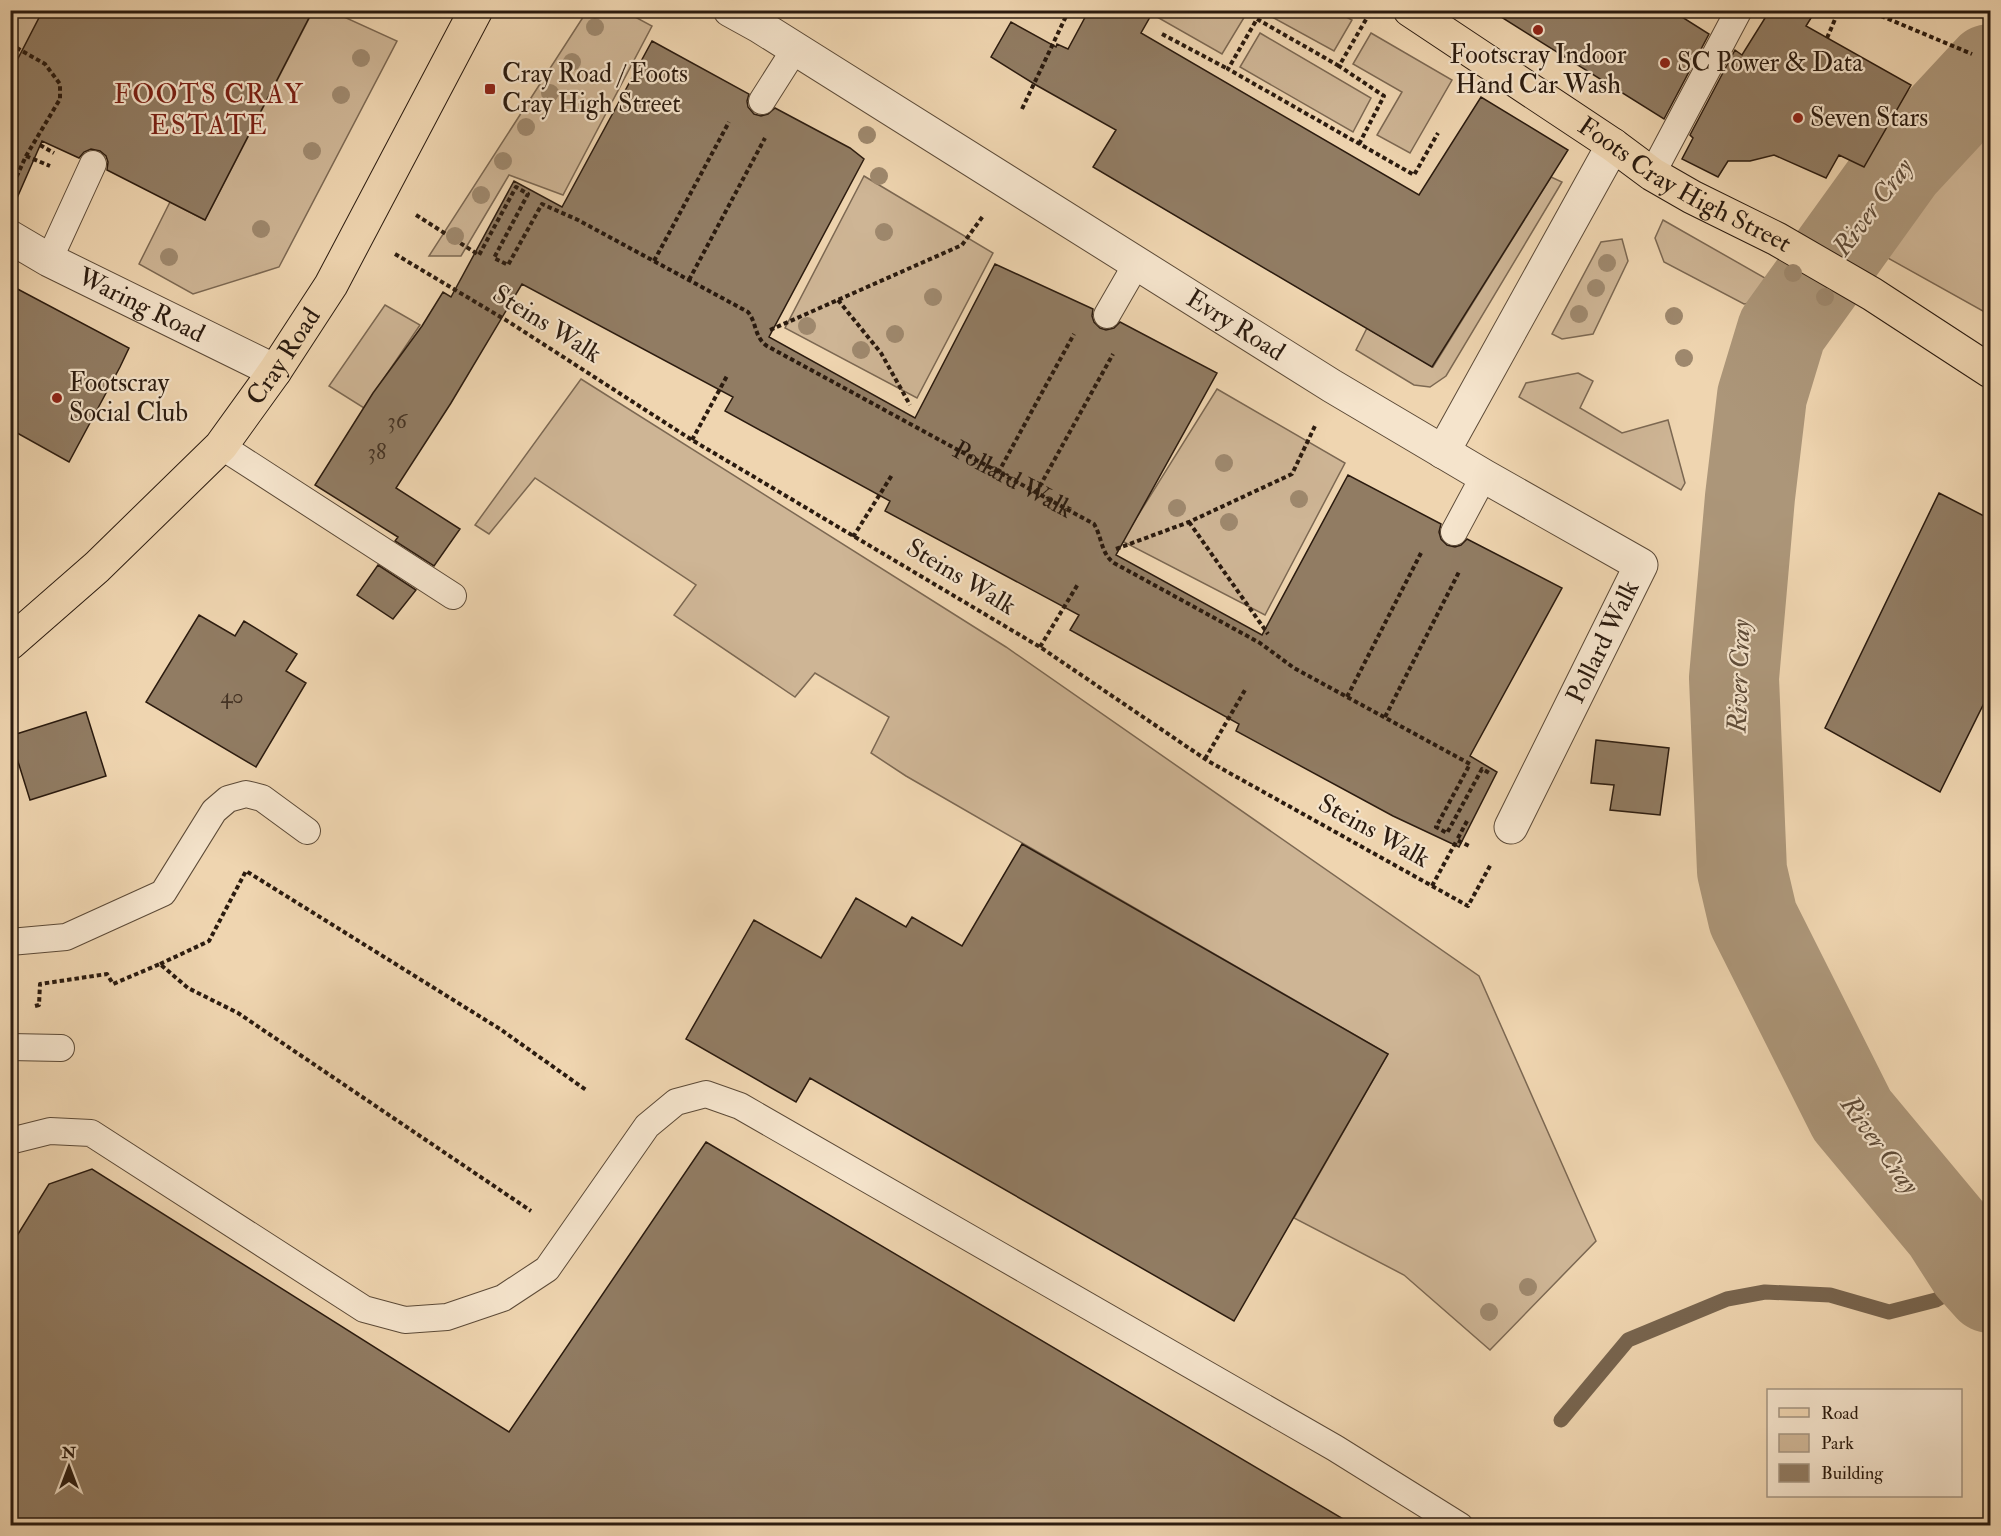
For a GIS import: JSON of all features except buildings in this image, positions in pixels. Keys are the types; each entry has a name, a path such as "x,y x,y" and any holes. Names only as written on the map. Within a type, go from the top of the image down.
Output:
{"main road":[{"name":"Cray Road","path":"10,643 97,567 221,446 275,371 332,285 476,10"},
{"name":"Foots Cray High Street","path":"1410,10 1653,174 1692,197 1777,239 1872,294 1990,371"}],"street":[{"name":"Evry Road","path":"730,10 1332,386 1443,452"},
{"path":"1443,452 1612,145"},
{"name":"Waring Road","path":"10,237 49,260 275,371"},
{"name":"Pollard Walk","path":"1443,452 1641,565 1511,827"}],"lane":[{"path":"1653,174 1739,10"},
{"path":"762,101 795,49"},
{"path":"49,260 93,164"},
{"path":"1107,315 1137,264"},
{"path":"221,446 453,596"},
{"path":"1454,531 1484,476"},
{"path":"10,942 66,937 163,893 214,811 228,799 246,794 262,798 307,831"},
{"path":"10,1047 61,1048"},
{"path":"10,1141 50,1131 91,1133 364,1309 405,1320 447,1317 503,1298 547,1269 647,1126 676,1102 706,1094 740,1106 1335,1448 1460,1526"}],"path":[{"path":"1022,109 1069,10"},
{"path":"1827,38 1839,10"},
{"path":"1867,10 1972,54"},
{"path":"1339,66 1370,11"},
{"path":"1228,69 1257,19 1339,66 1384,96 1359,144"},
{"path":"1162,34 1414,175 1438,133"},
{"path":"10,44 45,64 60,84 60,99 26,156 10,191"},
{"path":"654,261 730,121"},
{"path":"689,280 769,131"},
{"path":"26,156 50,166 57,154 40,145"},
{"path":"770,330 962,245 1006,182"},
{"name":"Pollard Walk","path":"380,193 479,255 516,187 528,194 494,258 508,265 542,204 578,220 748,312 752,317 760,342 1094,524 1099,532 1107,558 1114,563 1260,643 1294,668 1470,764 1436,827 1447,833 1482,769 1491,774 1486,783"},
{"name":"Steins Walk","path":"359,233 509,322 692,440 1040,647 1205,759 1468,906 1511,827"},
{"path":"838,300 881,353 910,405"},
{"path":"998,473 1077,328"},
{"path":"1036,493 1116,349"},
{"path":"692,440 727,376"},
{"path":"1116,549 1189,522 1292,474 1332,386"},
{"path":"854,537 892,475"},
{"path":"1189,522 1268,634"},
{"path":"1347,697 1426,544"},
{"path":"1385,717 1464,564"},
{"path":"1040,647 1078,584"},
{"path":"1205,759 1245,690"},
{"path":"1432,886 1472,812"},
{"path":"1457,840 1494,858"},
{"path":"30,1006 39,1005 40,984 107,974 112,984 209,941 246,871 500,1029 586,1090"},
{"path":"160,964 188,988 238,1013 531,1211"}],"green space":[{"path":"10,11 43,11 51,74 11,53"},
{"path":"313,11 331,11 397,41 279,267 193,294 139,264 170,202 205,220"},
{"path":"587,11 624,11 652,26 563,195 509,175 461,256 429,256"},
{"path":"1161,11 1248,11 1222,54 1157,17"},
{"path":"1261,11 1335,11 1352,20 1334,51"},
{"path":"1260,33 1371,98 1353,132 1240,67"},
{"path":"1371,33 1452,80 1410,153 1377,135 1402,92 1353,64"},
{"path":"1990,107 1990,315 1861,243 1925,163"},
{"path":"864,176 993,253 917,398 785,328"},
{"path":"1551,177 1562,182 1446,376 1430,387 1414,385 1356,350 1367,328 1433,367"},
{"path":"1663,220 1779,286 1771,300 1744,304 1664,262 1655,238"},
{"path":"1622,239 1628,261 1593,334 1562,339 1552,334 1601,242"},
{"path":"385,305 420,325 364,408 329,386"},
{"path":"1578,373 1593,381 1580,408 1622,433 1668,420 1685,483 1681,490 1519,397 1526,383"},
{"path":"581,379 1006,647 1479,976 1596,1241 1490,1350 1404,1275 1294,1218 1388,1054 906,776 871,753 889,717 815,673 795,697 674,615 696,585 535,478 489,534 475,525"},
{"path":"1217,389 1345,463 1265,615 1122,541"}],"waterway":[{"name":"River Cray","path":"1990,69 1900,166 1782,330 1762,396 1750,497 1734,678 1742,871 1753,918 1852,1115 1947,1229 1972,1268 1990,1288"},
{"path":"1561,1420 1628,1340 1727,1299 1765,1292 1830,1295 1889,1312 1936,1300 1958,1288 1972,1268"}],"place":[{"name":"Footscray Indoor Hand Car Wash","path":"1538,30"},
{"name":"SC Power & Data","path":"1665,63"},
{"name":"Cray Road / Foots Cray High Street","path":"490,89"},
{"name":"Seven Stars","path":"1798,118"},
{"name":"Footscray Social Club","path":"57,398"}],"district":[{"name":"FOOTS CRAY ESTATE","path":"209,110"}]}
